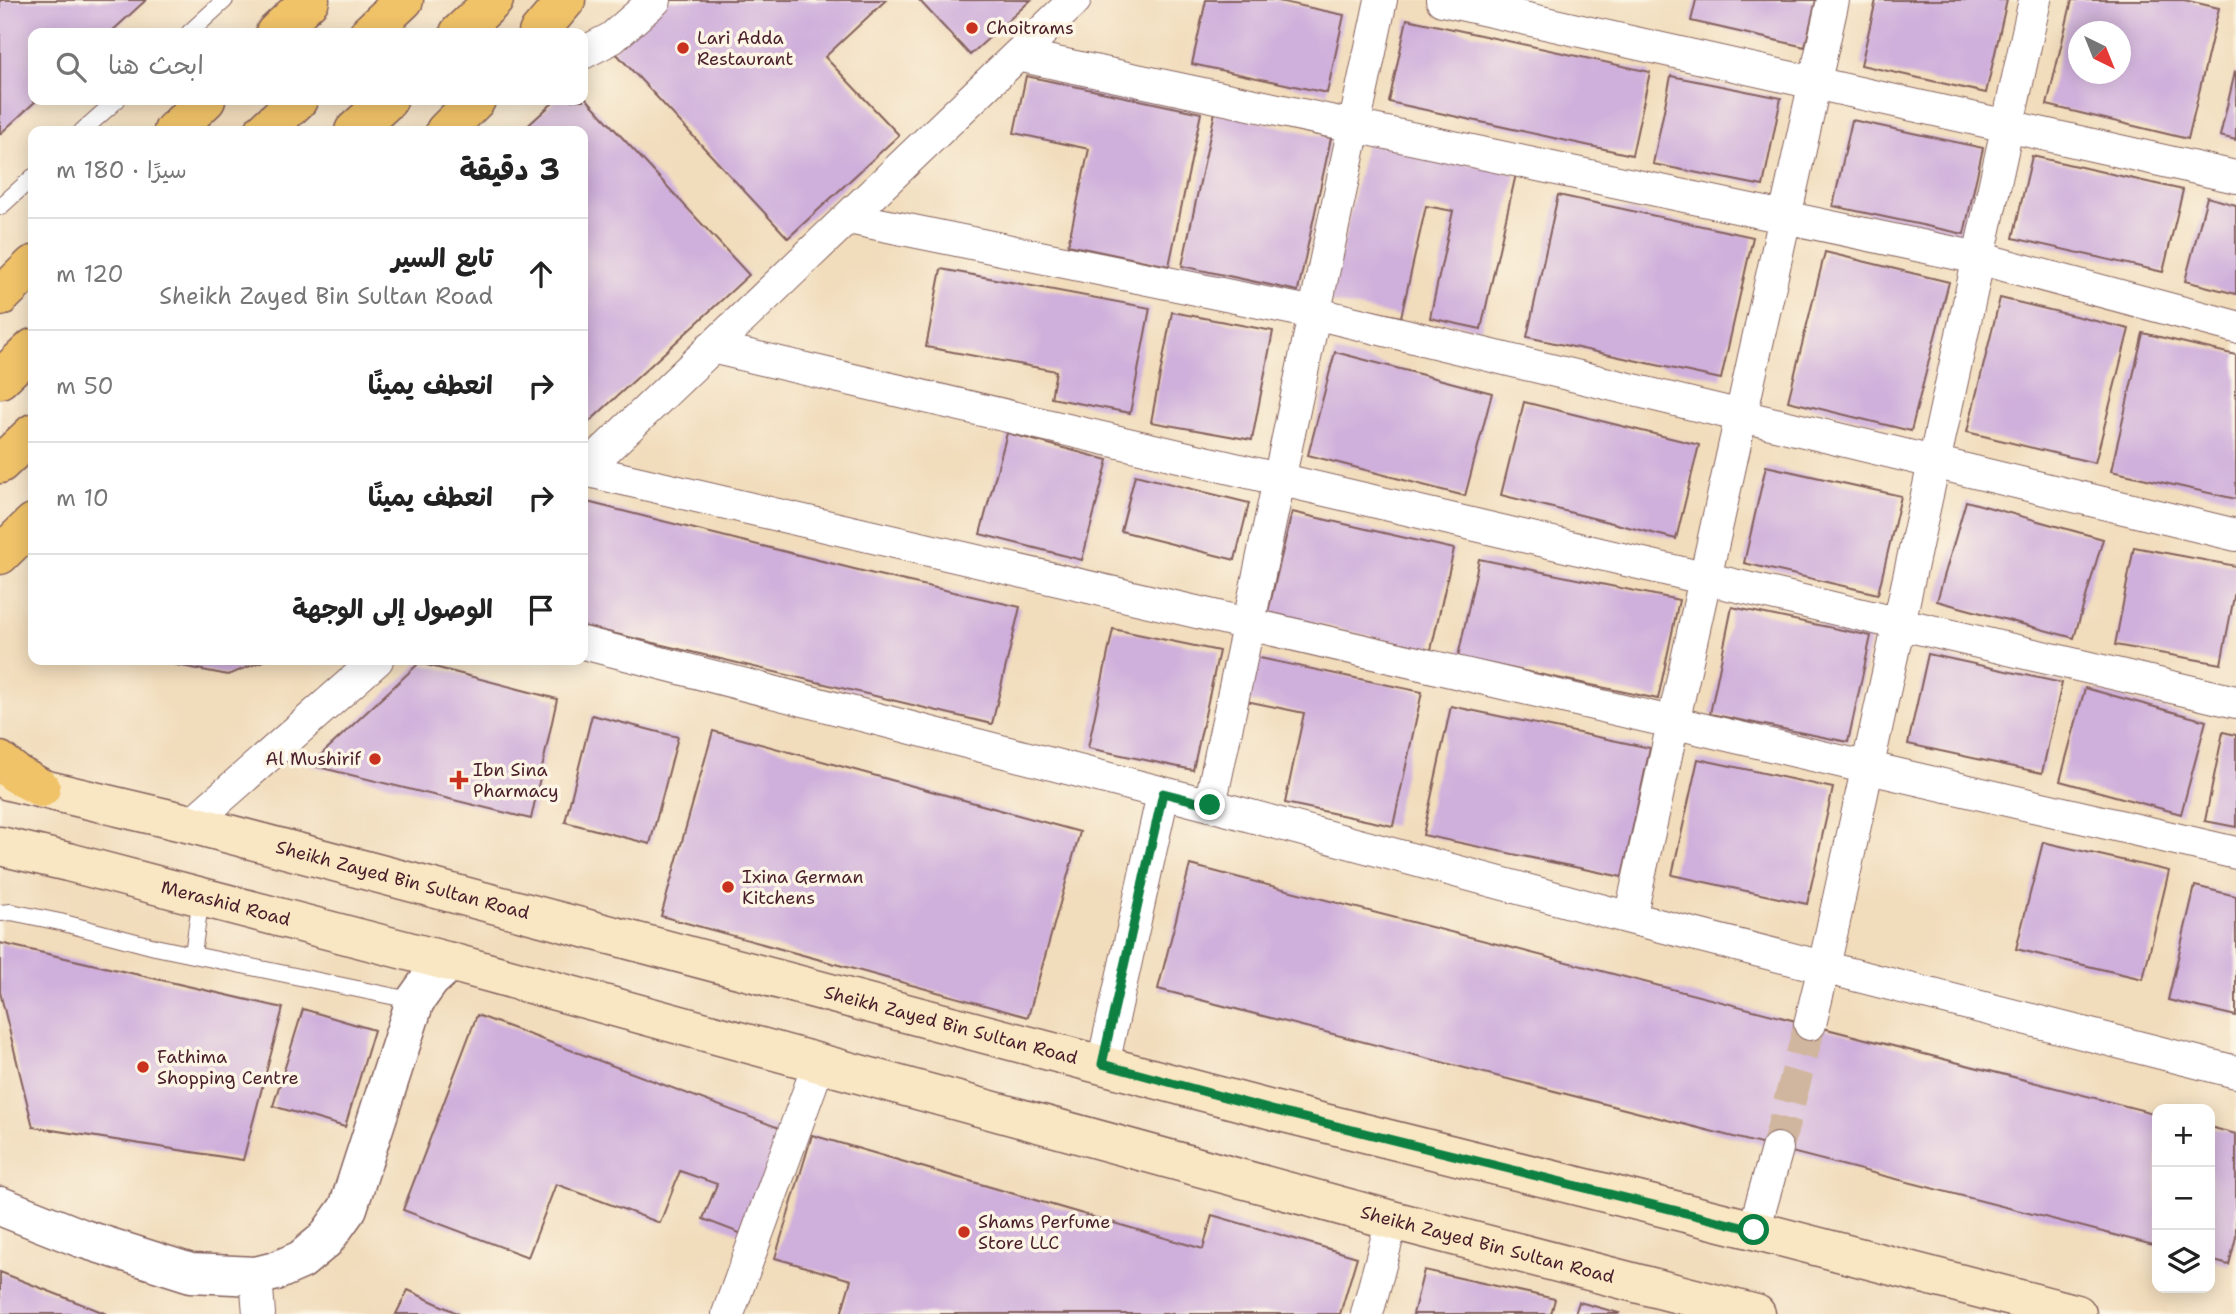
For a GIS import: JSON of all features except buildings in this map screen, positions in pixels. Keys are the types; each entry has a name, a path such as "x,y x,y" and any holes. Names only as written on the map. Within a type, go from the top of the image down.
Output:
{"highway":[{"path":"280,28 310,0"},
{"path":"374,28 404,0"},
{"path":"464,28 494,0"},
{"path":"542,28 566,0"},
{"path":"178,126 201,105"},
{"path":"269,126 293,105"},
{"path":"359,126 383,105"},
{"path":"450,126 471,105"},
{"path":"0,297 28,270"},
{"path":"0,379 28,353"},
{"path":"0,464 28,438"},
{"path":"0,555 28,528"},
{"path":"0,761 41,788"}],"main road":[{"path":"0,779 191,824"},
{"name":"Sheikh Zayed Bin Sultan Road","path":"191,824 1272,1110 2077,1314"},
{"name":"Merashid Road","path":"0,846 450,962"},
{"name":"Sheikh Zayed Bin Sultan Road","path":"450,962 1392,1220 1749,1313"}],"street":[{"path":"588,50 612,38 655,0"},
{"path":"588,465 1075,0"},
{"path":"1210,805 1381,0"},
{"path":"1442,0 2236,177"},
{"path":"1629,918 1833,0"},
{"path":"1810,1024 2035,0"},
{"path":"1018,55 1978,258 2236,327"},
{"path":"849,218 1314,313 2236,535"},
{"path":"711,347 2236,702"},
{"path":"588,471 2236,853"},
{"path":"588,644 1210,805 1629,918 2236,1072"},
{"path":"191,824 371,665"},
{"path":"1102,1064 1163,793"},
{"path":"0,1206 81,1238 191,1273 257,1276 302,1260 325,1240 348,1208 415,1001 430,979 450,962"},
{"path":"728,1314 819,1063"},
{"path":"1754,1230 1777,1149"},
{"path":"1367,1314 1392,1220"},
{"path":"257,1276 259,1314"}],"lane":[{"path":"194,28 225,0"},
{"path":"88,126 111,105"},
{"path":"0,207 28,182"},
{"path":"192,954 201,896"},
{"path":"0,913 10,912 60,922 192,954 415,1001"}],"tunnel":[{"path":"1777,1149 1810,1024"}],"place":[{"name":"Choitrams","path":"972,28"},
{"name":"Lari Adda Restaurant","path":"683,48"},
{"name":"Al Mushirif","path":"375,759"},
{"name":"Ibn Sina Pharmacy","path":"459,780"},
{"name":"Ixina German Kitchens","path":"728,887"},
{"name":"Fathima Shopping Centre","path":"143,1067"},
{"name":"Shams Perfume Store LLC","path":"964,1232"}],"route":[{"path":"1210,805 1163,793 1102,1064 1272,1110 1754,1230"}]}
